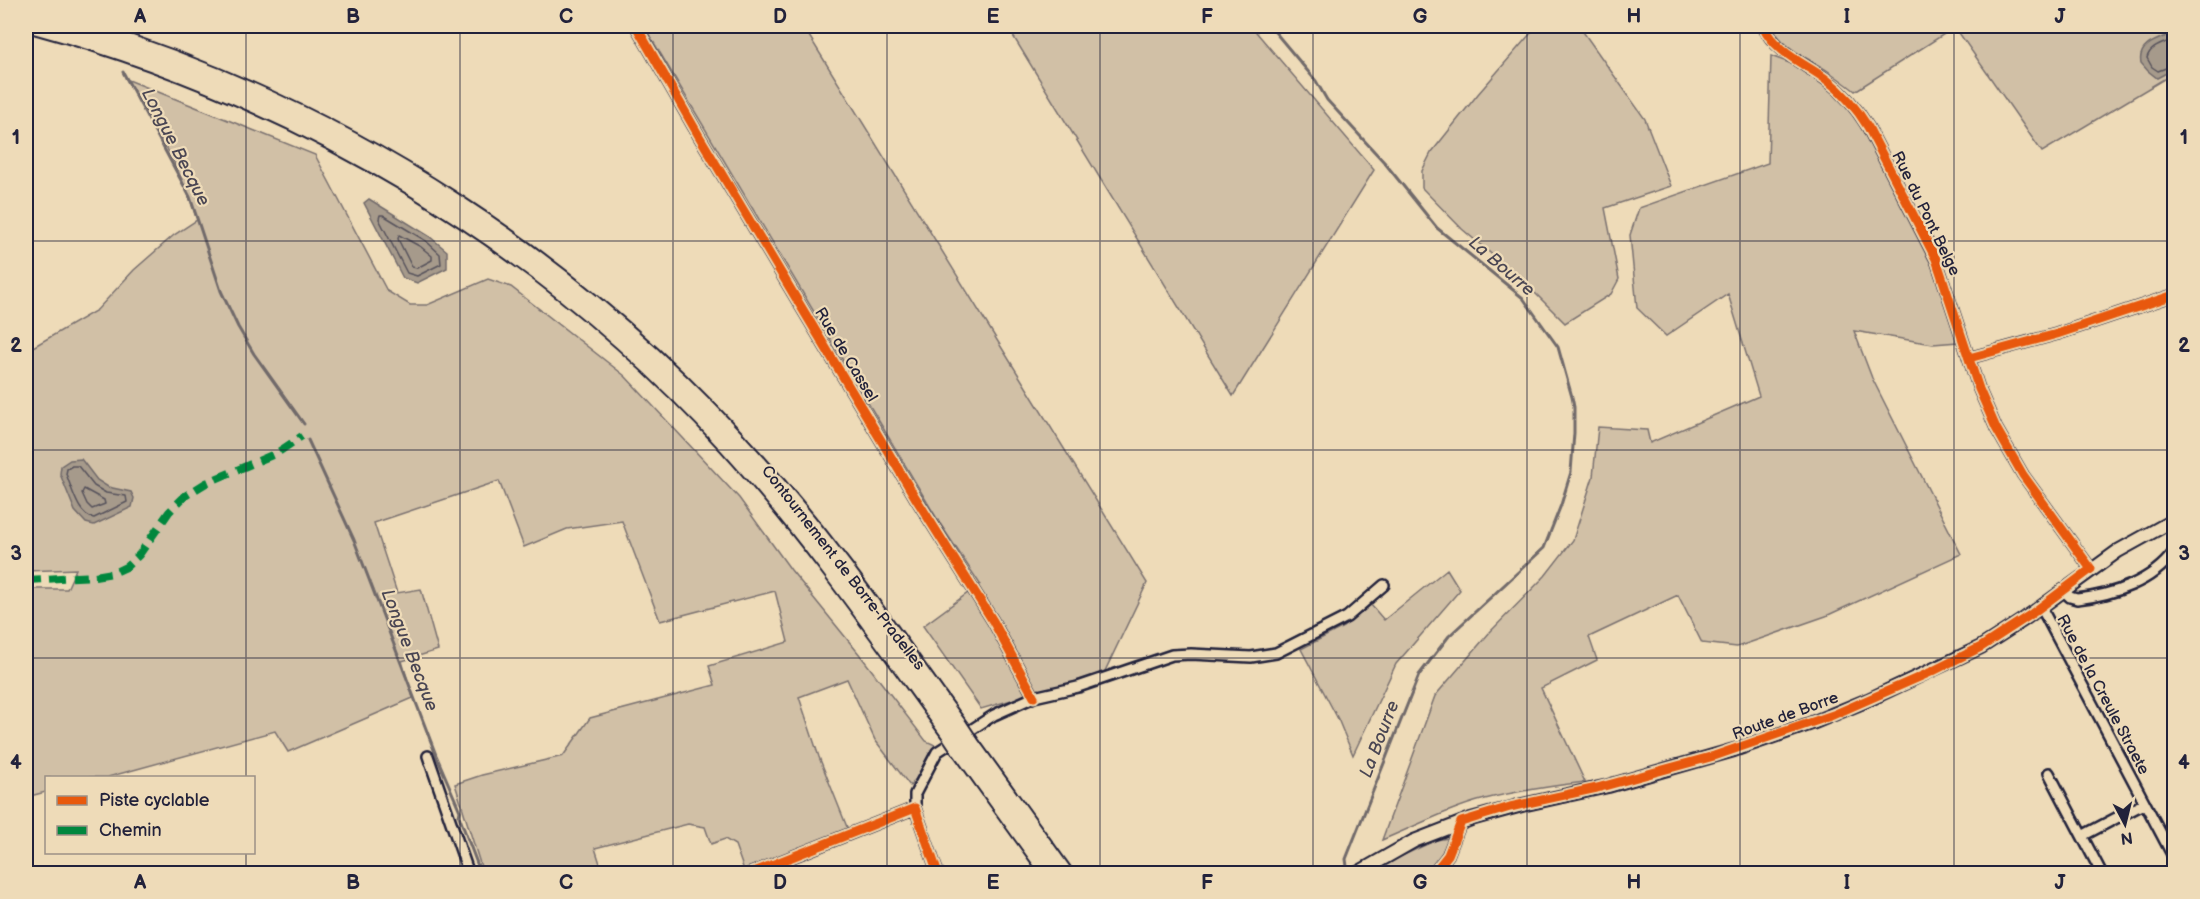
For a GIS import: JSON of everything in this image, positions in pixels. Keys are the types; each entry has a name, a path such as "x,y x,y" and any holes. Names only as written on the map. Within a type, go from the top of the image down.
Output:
{"highway":[{"name":"Contournement de Borre-Pradelles","path":"34,26 167,68 248,101 318,135 439,205 560,290 664,381 748,470 954,730"},
{"path":"80,26 155,50 220,75 346,135 459,202 579,289 683,382 766,470 832,552 965,745 1066,873"},
{"path":"965,745 1049,873"}],"main road":[{"name":"Route de Borre","path":"1356,873 1414,841 1461,822 1510,807 1597,788 1734,750 1812,723 1868,700 1963,657 2009,630 2091,569 2132,542 2175,520"}],"street":[{"name":"Rue de Cassel","path":"636,26 897,468 993,621 1034,697"},
{"name":"Rue du Pont Belge","path":"1763,26 1780,49 1839,90 1864,120 1932,250 1988,411 2006,447 2023,475 2091,569"},
{"path":"1969,358 2057,333 2175,295"},
{"path":"2062,590 2070,597 2077,599 2123,589 2153,572 2175,552"},
{"path":"938,873 915,808 915,794 937,752 987,719 1034,697 1078,687 1172,655 1251,657 1276,653 1341,620 1384,585"},
{"name":"Rue de la Creule Straete","path":"2041,607 2175,858"},
{"path":"428,756 469,873"},
{"path":"2049,773 2102,873"},
{"path":"2082,836 2145,803"},
{"path":"749,873 915,808"},
{"path":"1433,873 1448,855 1461,822"}],"shaded area":[{"path":"644,26 803,26 1147,583 1104,673 981,709 923,626 980,584 939,522"},
{"path":"1007,26 1251,26 1374,170 1233,396"},
{"path":"1537,26 1579,26 1645,119 1671,186 1605,208 1619,279 1611,294 1565,323 1523,281 1462,229 1422,188 1422,171 1431,153"},
{"path":"1772,26 2174,26 2174,73 2042,152 1955,27 1855,91 1789,46 1776,34"},
{"path":"1771,56 1805,69 1838,96 1855,116 1932,266 1958,342 1933,344 1854,331 1872,378 1961,554 1826,616 1737,647 1702,643 1678,595 1589,637 1597,660 1541,688 1585,782 1485,799 1446,812 1382,840 1435,696 1490,632 1545,576 1573,540 1593,477 1598,427 1647,430 1650,443 1759,396 1728,294 1666,336 1637,308 1630,235 1639,208 1768,163"},
{"path":"126,79 315,155 387,291 410,305 427,305 488,279 511,287 625,376 739,498 791,570 926,741 935,745 914,782 910,786 875,740 847,679 799,697 819,757 849,832 745,873 735,845 725,839 711,844 705,827 688,824 595,848 603,873 483,873 455,784 482,775 563,756 590,718 715,685 709,666 788,642 775,591 660,621 622,521 567,529 524,547 499,481 374,523 397,593 421,589 438,650 402,661 413,698 288,752 275,731 112,776 45,776 45,792 26,797 26,589 67,589 76,569 26,571 26,351 97,310 134,270 174,235 197,220 184,183 157,130"},
{"path":"1447,569 1460,590 1396,664 1353,755 1338,719 1301,649 1343,627 1371,605 1384,620"},
{"path":"1449,838 1436,865 1427,873 1363,874 1436,840"}],"water":[{"path":"2174,33 2174,69 2157,78 2141,63 2141,56 2146,46"},
{"path":"369,199 429,236 447,251 447,268 417,283 403,278 364,203"},
{"path":"81,459 97,480 108,487 131,492 134,498 132,507 94,525 86,523 75,511 60,474 61,466 70,460"}],"waterway":[{"name":"La Bourre","path":"1270,26 1316,81 1327,100 1384,162 1437,228 1523,298 1558,347 1574,407 1571,472 1544,548 1449,636 1419,675 1346,859 1348,874"},
{"name":"Longue Becque","path":"123,72 190,197 221,291 238,327 254,354 304,424"},
{"name":"Longue Becque","path":"308,440 354,540 436,755 460,811 459,816 481,874"}],"marked path":[{"path":"26,580 95,576 113,573 126,567 139,555 169,512 185,496 206,483 277,453 302,436"}],"cycle path":[{"path":"636,26 699,136 915,497 993,621 1034,697"},
{"path":"1433,874 1448,855 1461,822 1510,807 1597,788 1714,756 1833,715 1931,672 1981,647 2030,615 2091,569 2023,475 1996,428 1979,389 1936,259 1868,127 1839,90 1791,57 1775,43 1763,26"},
{"path":"1969,358 2057,334 2174,295"},
{"path":"749,874 915,808 938,874"}]}
